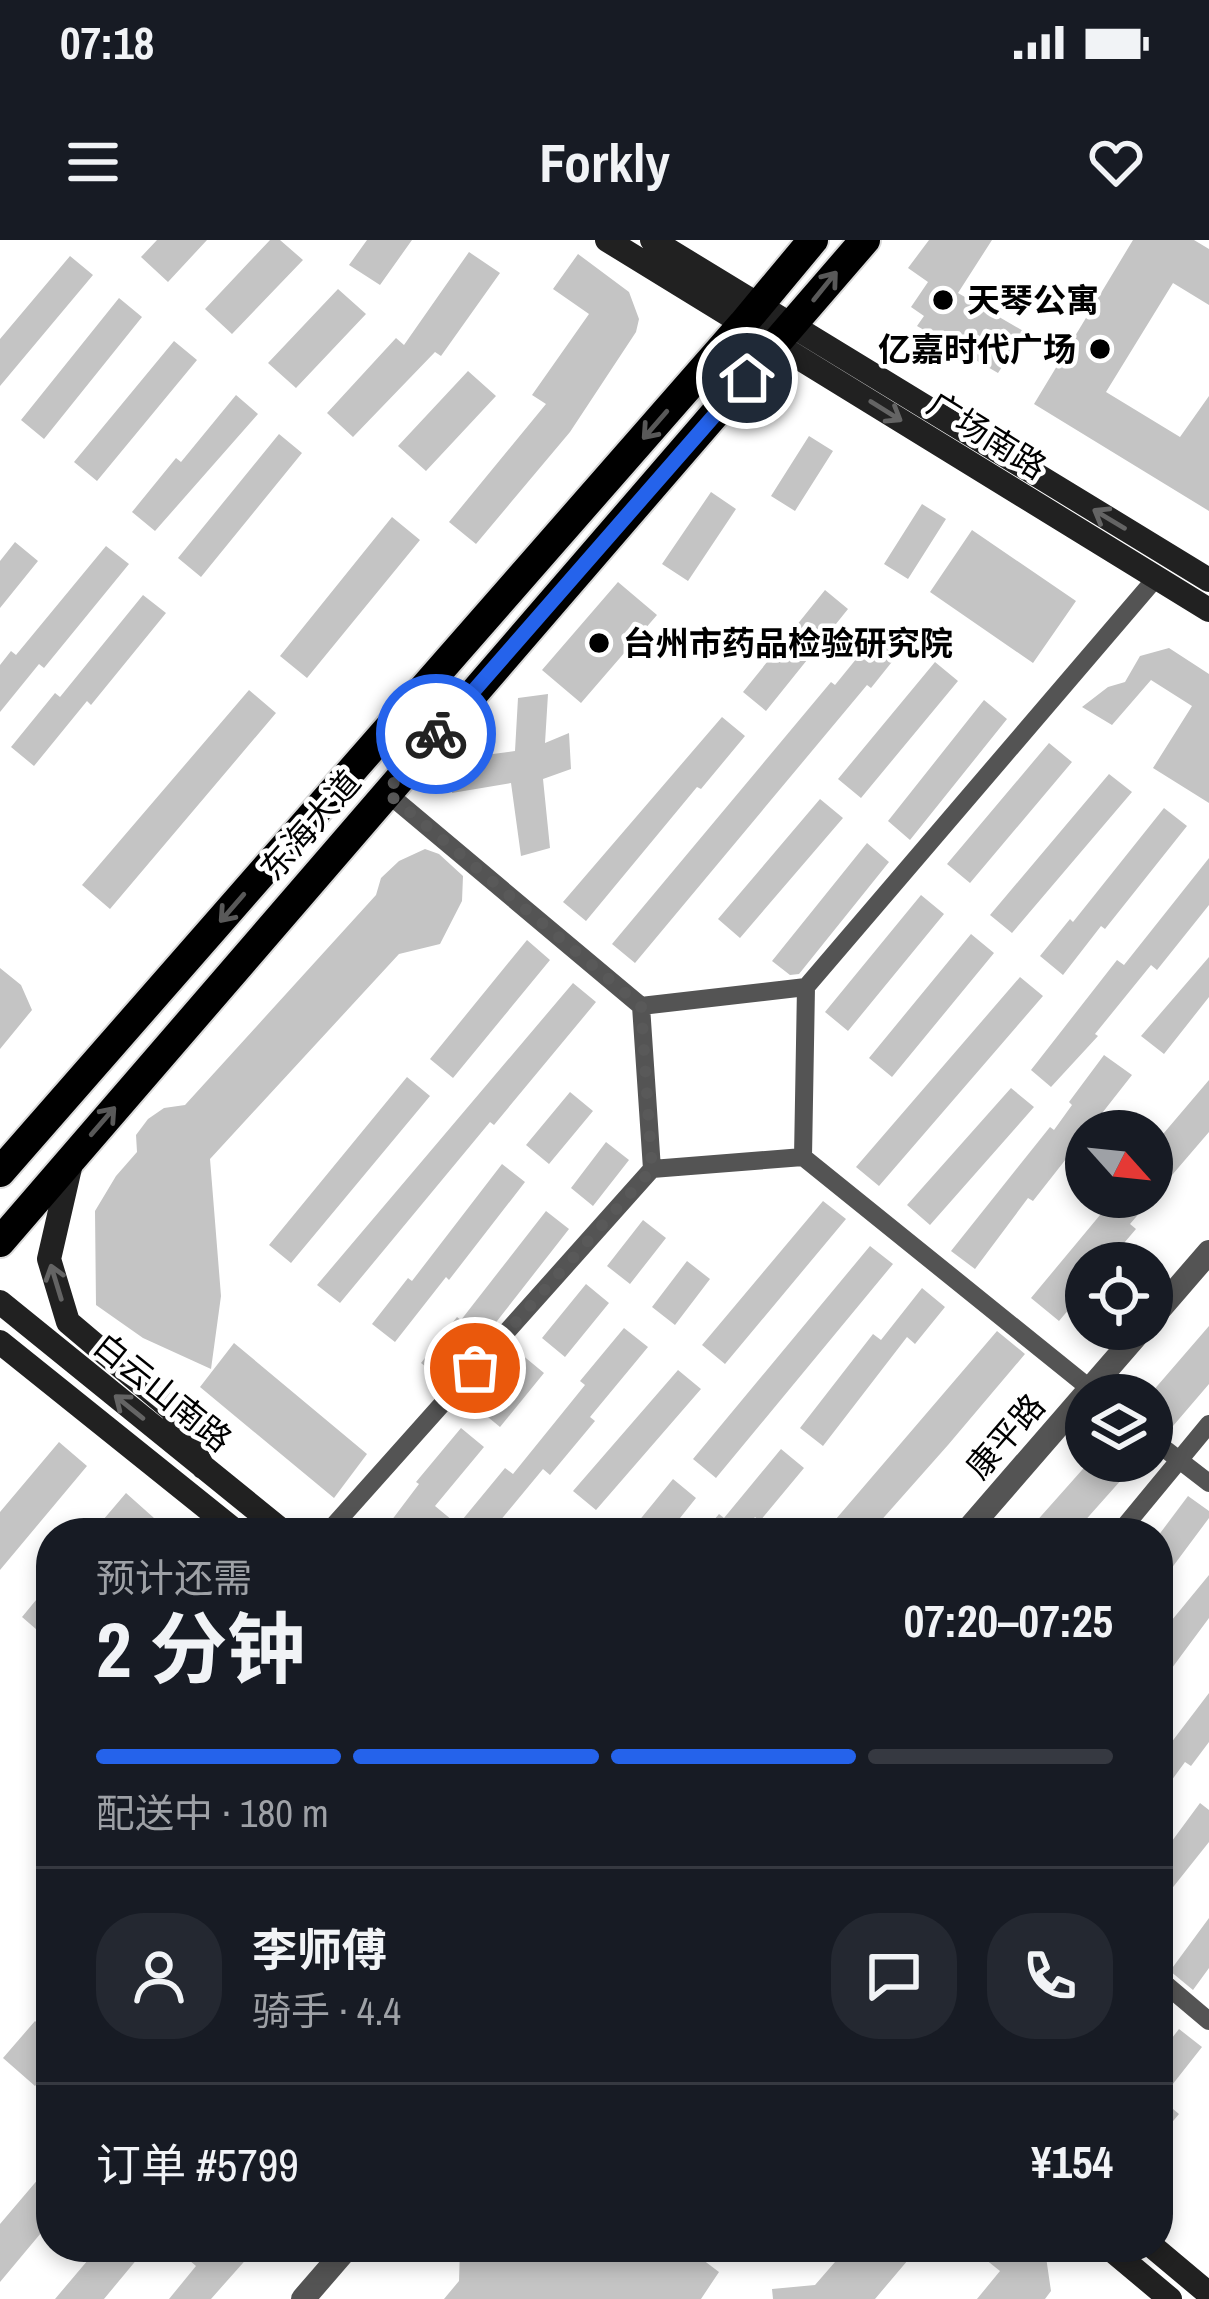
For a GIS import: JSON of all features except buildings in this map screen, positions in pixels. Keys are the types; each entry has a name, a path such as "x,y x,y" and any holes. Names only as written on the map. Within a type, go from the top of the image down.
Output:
{"main road":[{"name":"广场南路","path":"607,240 750,315 1209,580"},
{"name":"广场南路","path":"652,240 750,315"},
{"name":"东海大道","path":"0,1172 812,240"},
{"name":"东海大道","path":"0,1242 865,240"},
{"name":"广场南路","path":"785,335 1209,610"},
{"path":"73,1156 49,1258 68,1322 172,1410 203,1467"},
{"name":"白云山南路","path":"0,1302 266,1518"},
{"name":"白云山南路","path":"0,1342 219,1518"},
{"path":"1126,2262 1170,2299"},
{"path":"1171,2262 1209,2294"}],"street":[{"path":"803,1157 806,987 1156,578"},
{"path":"386,792 641,1006 652,1169"},
{"path":"641,1006 806,987"},
{"path":"340,1518 652,1169 803,1157 1072,1374"},
{"path":"1173,1294 1209,1252"},
{"name":"康平路","path":"1108,1374 1126,1350"},
{"name":"康平路","path":"978,1518 1065,1423"},
{"path":"1132,1518 1209,1424"},
{"path":"1173,1456 1209,1483"},
{"path":"1173,1991 1209,2021"},
{"path":"303,2299 335,2262"}],"way so far":[{"path":"436,734 386,792 641,1006 652,1169 475,1368"}],"place":[{"name":"天琴公寓","path":"943,300"},
{"name":"亿嘉时代广场","path":"1100,349"},
{"name":"台州市药品检验研究院","path":"599,643"}],"route":[{"path":"436,734 747,378"}]}
